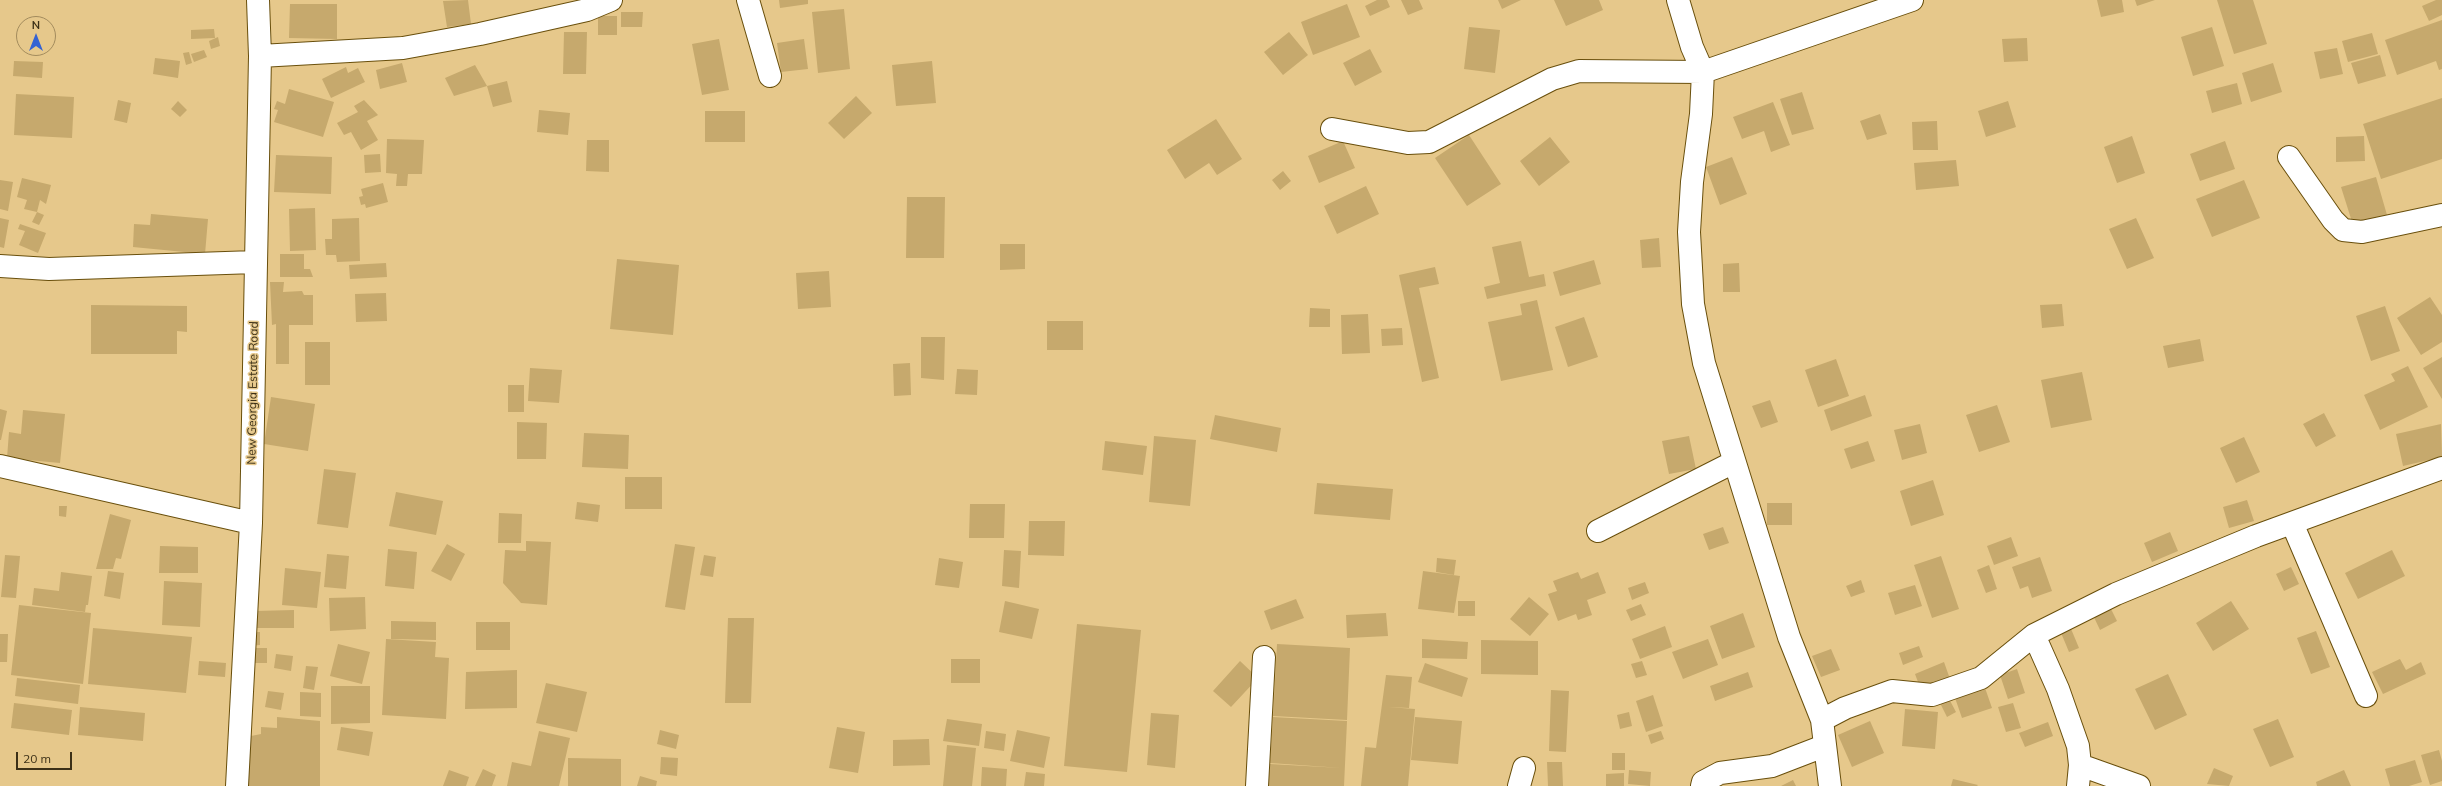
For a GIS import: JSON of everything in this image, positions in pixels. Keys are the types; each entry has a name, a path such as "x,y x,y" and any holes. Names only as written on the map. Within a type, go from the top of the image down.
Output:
{"street":[{"name":"New Georgia Estate Road","path":"237,786 251,523 260,56 258,0"},
{"path":"260,56 403,48 480,34 587,10 611,0"},
{"path":"748,0 752,8 770,76"},
{"path":"1678,0 1692,47 1702,72 1701,114 1692,182 1689,232 1693,304 1704,363 1789,637 1822,720 1830,786"},
{"path":"1332,129 1408,143 1428,142 1552,79 1579,71 1702,72 1912,0"},
{"path":"2289,157 2333,220 2343,230 2362,232 2442,215"},
{"path":"0,266 49,269 255,262"},
{"path":"1598,530 1734,462"},
{"path":"0,466 251,523"},
{"path":"1822,720 1845,708 1892,691 1932,695 1981,678 2034,635 2116,594 2292,523 2442,468"},
{"path":"2292,523 2366,696"},
{"path":"2034,635 2058,689 2078,746 2080,765 2078,786"},
{"path":"1257,786 1264,657"},
{"path":"1702,786 1703,782 1720,773 1772,766 1824,746"},
{"path":"2080,765 2139,786"}],"building":[{"path":"468,0 471,24 447,27 443,1"},
{"path":"779,0 808,0 808,4 780,8"},
{"path":"1377,0 1387,0 1390,7 1370,16 1365,6"},
{"path":"1401,0 1419,0 1423,9 1408,15"},
{"path":"1498,0 1521,0 1502,9"},
{"path":"1554,0 1599,0 1603,10 1566,26"},
{"path":"2097,0 2122,0 2124,12 2101,17"},
{"path":"2135,0 2155,0 2137,6"},
{"path":"2217,0 2253,0 2267,44 2234,54"},
{"path":"2436,0 2442,0 2442,15 2429,21 2422,6"},
{"path":"290,4 337,4 337,39 289,38"},
{"path":"1347,4 1360,37 1313,55 1301,22"},
{"path":"844,9 850,69 818,73 812,12"},
{"path":"621,12 643,12 642,27 621,27"},
{"path":"598,16 617,16 617,35 598,35"},
{"path":"2442,20 2442,69 2439,70 2436,61 2397,75 2385,40"},
{"path":"1469,27 1500,30 1495,73 1464,69"},
{"path":"2212,27 2224,66 2193,76 2181,37"},
{"path":"214,29 215,38 191,39 191,30"},
{"path":"564,32 587,32 586,74 563,74"},
{"path":"1289,32 1308,55 1283,75 1264,52"},
{"path":"2372,33 2378,54 2348,62 2342,41"},
{"path":"218,37 220,46 211,49 209,41"},
{"path":"2027,38 2028,61 2004,62 2002,39"},
{"path":"719,39 729,90 702,95 692,44"},
{"path":"804,39 808,69 781,72 777,43"},
{"path":"2337,48 2343,74 2320,79 2314,52"},
{"path":"1370,49 1382,72 1355,86 1343,63"},
{"path":"204,50 207,57 194,62 191,54"},
{"path":"189,52 192,63 186,65 183,53"},
{"path":"2380,55 2386,76 2358,84 2351,63"},
{"path":"155,58 180,61 178,78 153,74"},
{"path":"14,61 43,62 42,78 13,76"},
{"path":"932,61 936,103 896,106 892,65"},
{"path":"402,63 407,82 380,89 376,70"},
{"path":"2273,63 2282,92 2251,102 2242,73"},
{"path":"475,65 487,86 454,96 445,78"},
{"path":"346,67 348,73 358,68 365,82 331,98 322,79"},
{"path":"507,81 512,102 493,107 487,86"},
{"path":"2237,83 2242,104 2212,113 2206,91"},
{"path":"289,89 334,102 323,137 274,122 278,110 274,109 277,101 285,104"},
{"path":"1802,92 1814,129 1792,135 1780,99"},
{"path":"16,94 74,97 72,138 14,135"},
{"path":"856,96 872,113 844,139 828,123"},
{"path":"2442,98 2442,159 2381,179 2363,124"},
{"path":"118,100 131,103 127,123 114,120"},
{"path":"364,100 378,115 367,121 378,140 361,150 351,132 344,135 337,123 358,112 354,106"},
{"path":"178,101 187,110 180,117 171,109"},
{"path":"2008,101 2016,127 1986,137 1978,111"},
{"path":"1773,102 1790,145 1771,152 1764,131 1742,139 1733,117"},
{"path":"539,110 570,113 568,135 537,132"},
{"path":"705,111 745,111 745,142 705,142"},
{"path":"1880,114 1887,134 1867,140 1860,121"},
{"path":"1216,119 1242,159 1217,175 1209,163 1185,179 1167,150"},
{"path":"1937,121 1938,150 1913,150 1912,122"},
{"path":"1469,135 1501,184 1467,206 1435,158"},
{"path":"2132,136 2145,173 2117,183 2104,147"},
{"path":"2364,136 2365,161 2336,162 2336,137"},
{"path":"1550,137 1570,162 1539,186 1520,161"},
{"path":"387,139 424,140 422,174 408,174 407,186 396,186 397,174 386,173"},
{"path":"587,140 609,140 609,172 586,171"},
{"path":"1343,141 1355,168 1319,183 1308,156"},
{"path":"2225,141 2235,169 2200,181 2190,154"},
{"path":"380,154 381,172 365,173 364,155"},
{"path":"276,155 332,157 331,194 274,192"},
{"path":"1732,157 1747,194 1720,205 1706,167"},
{"path":"1956,160 1959,186 1916,190 1914,163"},
{"path":"1283,171 1291,181 1280,190 1272,180"},
{"path":"2376,177 2387,215 2353,225 2341,187"},
{"path":"22,178 51,185 46,204 40,200 37,212 24,209 27,200 17,197"},
{"path":"0,180 13,182 8,211 0,209"},
{"path":"2244,180 2260,218 2212,237 2196,199"},
{"path":"383,183 388,202 366,208 365,204 361,205 359,197 363,196 361,189"},
{"path":"1366,186 1379,214 1337,234 1324,206"},
{"path":"907,197 945,197 944,258 906,258"},
{"path":"315,208 316,250 290,251 289,209"},
{"path":"37,212 44,215 39,225 32,222"},
{"path":"151,214 208,219 205,254 133,247 134,224 150,225"},
{"path":"0,218 9,220 4,248 0,247"},
{"path":"359,218 360,261 337,262 336,255 326,255 325,239 332,239 332,219"},
{"path":"2136,218 2154,258 2127,269 2109,229"},
{"path":"20,224 46,233 38,253 19,245 25,231 18,229"},
{"path":"1659,238 1661,267 1642,268 1640,240"},
{"path":"1521,241 1529,277 1544,274 1546,286 1487,299 1484,287 1500,283 1492,247"},
{"path":"1000,244 1025,244 1025,269 1000,270"},
{"path":"280,254 304,254 304,269 310,269 313,277 280,277"},
{"path":"617,259 679,265 673,335 610,329"},
{"path":"1594,260 1601,284 1560,296 1553,272"},
{"path":"386,263 387,277 350,279 349,265"},
{"path":"1739,263 1740,292 1723,292 1723,264"},
{"path":"1435,267 1439,284 1419,288 1439,378 1422,382 1399,275"},
{"path":"829,271 831,307 798,309 796,273"},
{"path":"270,282 284,282 283,292 302,291 304,295 313,295 313,325 289,325 289,364 276,364 276,324 272,325"},
{"path":"386,293 387,321 356,322 355,294"},
{"path":"2430,297 2442,315 2442,342 2421,355 2397,318"},
{"path":"1537,300 1553,370 1501,381 1488,322 1522,315 1520,304"},
{"path":"2062,304 2064,326 2042,328 2040,305"},
{"path":"91,305 187,306 187,332 177,331 177,354 91,354"},
{"path":"2385,306 2400,351 2371,361 2356,316"},
{"path":"1310,308 1330,309 1330,327 1309,327"},
{"path":"1368,314 1370,353 1342,354 1341,315"},
{"path":"1584,317 1598,357 1568,367 1555,327"},
{"path":"1047,321 1083,321 1083,350 1047,350"},
{"path":"1402,328 1403,345 1382,346 1381,329"},
{"path":"921,337 945,337 944,380 921,378"},
{"path":"2200,339 2204,361 2168,368 2163,346"},
{"path":"305,342 330,342 330,385 305,385"},
{"path":"2442,357 2442,399 2423,368"},
{"path":"1836,359 1849,396 1818,407 1805,370"},
{"path":"910,363 911,395 894,396 893,364"},
{"path":"2408,366 2428,407 2380,430 2364,395 2395,381 2391,374"},
{"path":"530,368 562,370 559,403 528,401"},
{"path":"957,369 978,370 977,395 955,394"},
{"path":"2082,372 2092,420 2051,428 2041,380"},
{"path":"508,385 524,385 524,412 508,412"},
{"path":"1865,395 1872,416 1831,431 1824,410"},
{"path":"271,397 315,404 308,451 264,444"},
{"path":"1770,400 1778,422 1761,428 1752,406"},
{"path":"1997,405 2010,442 1979,452 1966,415"},
{"path":"0,409 7,411 1,440 0,440"},
{"path":"23,410 65,414 60,463 7,458 9,432 21,434"},
{"path":"2324,413 2336,436 2316,447 2303,424"},
{"path":"1215,415 1281,428 1277,452 1210,439"},
{"path":"517,422 547,423 546,459 517,459"},
{"path":"1920,424 1927,453 1902,460 1894,430"},
{"path":"2441,424 2442,457 2403,466 2396,434"},
{"path":"584,433 629,435 628,469 582,467"},
{"path":"1154,436 1196,440 1190,506 1149,502"},
{"path":"1689,436 1696,469 1669,474 1662,441"},
{"path":"2244,437 2260,472 2236,483 2220,448"},
{"path":"1105,441 1147,446 1143,475 1102,470"},
{"path":"1868,441 1875,461 1851,469 1844,449"},
{"path":"324,469 356,473 348,528 317,524"},
{"path":"625,477 662,477 662,509 625,509"},
{"path":"1933,480 1944,515 1911,526 1900,491"},
{"path":"1317,483 1393,489 1390,520 1314,514"},
{"path":"396,492 443,501 436,535 389,526"},
{"path":"2247,500 2254,521 2229,528 2223,507"},
{"path":"577,502 600,505 598,522 575,519"},
{"path":"1767,503 1792,503 1792,525 1767,525"},
{"path":"970,504 1005,504 1004,538 969,538"},
{"path":"59,506 67,506 66,517 59,516"},
{"path":"499,513 522,514 521,543 498,543"},
{"path":"110,514 131,520 121,559 116,558 113,569 96,569"},
{"path":"1029,521 1065,521 1064,556 1028,555"},
{"path":"1723,527 1729,543 1709,550 1703,534"},
{"path":"2170,532 2178,551 2152,562 2144,543"},
{"path":"2011,537 2018,556 1994,565 1987,546"},
{"path":"526,541 551,542 547,605 521,603 503,583 505,550 526,551"},
{"path":"447,544 465,554 451,581 431,571"},
{"path":"675,544 695,547 685,610 665,607"},
{"path":"160,546 198,547 198,573 159,573"},
{"path":"388,549 417,552 414,589 385,586"},
{"path":"1004,550 1021,551 1019,588 1002,586"},
{"path":"2392,550 2405,576 2358,599 2345,573"},
{"path":"327,554 349,556 346,589 324,587"},
{"path":"5,555 20,556 16,598 1,597"},
{"path":"704,555 716,557 713,577 700,575"},
{"path":"1941,556 1959,609 1932,618 1914,565"},
{"path":"2040,557 2052,591 2032,598 2028,586 2020,589 2012,567"},
{"path":"939,558 963,562 959,588 935,585"},
{"path":"1437,558 1456,560 1454,575 1436,572"},
{"path":"1989,565 1997,589 1986,593 1977,570"},
{"path":"2291,567 2299,584 2284,591 2276,574"},
{"path":"285,568 321,572 317,608 282,605"},
{"path":"108,571 124,573 120,599 104,596"},
{"path":"1423,571 1460,576 1454,613 1418,609"},
{"path":"61,572 92,576 88,605 86,605 85,612 32,605 34,588 59,591"},
{"path":"1578,572 1581,579 1598,572 1606,593 1587,600 1592,615 1578,620 1576,614 1558,621 1548,594 1557,591 1553,581"},
{"path":"1861,580 1865,592 1851,597 1846,586"},
{"path":"164,581 202,583 200,627 162,625"},
{"path":"1645,582 1649,593 1632,600 1628,588"},
{"path":"1915,585 1922,606 1895,615 1888,593"},
{"path":"365,597 366,629 330,631 329,598"},
{"path":"1529,597 1549,614 1530,636 1510,619"},
{"path":"1296,599 1304,618 1271,630 1264,611"},
{"path":"1005,601 1039,609 1032,639 999,632"},
{"path":"1458,601 1475,601 1475,616 1458,616"},
{"path":"2231,601 2249,629 2213,651 2196,623"},
{"path":"1641,604 1646,615 1631,621 1626,610"},
{"path":"19,605 91,613 83,684 11,675"},
{"path":"2109,605 2117,621 2100,630 2092,613"},
{"path":"294,610 294,628 256,628 255,611"},
{"path":"1386,613 1388,636 1347,638 1346,615"},
{"path":"1743,613 1755,647 1722,659 1710,626"},
{"path":"728,618 754,618 751,703 725,703"},
{"path":"391,621 436,622 436,640 391,639"},
{"path":"476,622 510,622 510,650 476,650"},
{"path":"1077,624 1141,630 1127,772 1064,766"},
{"path":"2069,624 2079,648 2069,652 2059,628"},
{"path":"1665,626 1672,647 1640,659 1632,639"},
{"path":"93,628 192,637 186,693 88,684"},
{"path":"2316,631 2330,667 2311,674 2297,638"},
{"path":"248,632 260,632 260,645 248,646"},
{"path":"0,634 8,634 7,662 0,662"},
{"path":"386,639 436,642 435,657 449,658 446,719 382,715"},
{"path":"1422,639 1468,642 1467,659 1422,658"},
{"path":"1708,639 1718,665 1683,679 1672,652"},
{"path":"1481,640 1538,641 1538,675 1481,674"},
{"path":"338,644 370,652 362,684 330,676"},
{"path":"1277,644 1350,648 1347,720 1273,716"},
{"path":"1919,646 1923,657 1903,665 1899,653"},
{"path":"255,648 267,648 267,663 254,663"},
{"path":"1831,649 1840,670 1821,677 1812,656"},
{"path":"276,654 293,656 291,671 274,668"},
{"path":"951,659 980,659 980,683 951,683"},
{"path":"2400,659 2406,670 2421,662 2426,674 2383,694 2372,672"},
{"path":"199,661 226,663 225,677 198,675"},
{"path":"1240,661 1258,678 1231,707 1213,691"},
{"path":"1642,661 1647,675 1636,678 1631,664"},
{"path":"1944,662 1950,679 1921,690 1915,674"},
{"path":"1425,663 1468,678 1462,697 1418,682"},
{"path":"306,666 318,667 314,690 303,688"},
{"path":"2017,669 2025,693 2008,699 2000,675"},
{"path":"517,670 517,708 465,709 466,672"},
{"path":"1748,672 1753,687 1715,701 1710,686"},
{"path":"2168,674 2187,715 2155,730 2135,689"},
{"path":"1386,675 1412,677 1409,708 1388,707 1415,709 1408,786 1361,786 1365,747 1376,748"},
{"path":"17,678 80,685 78,704 15,696"},
{"path":"546,683 587,692 577,732 536,723"},
{"path":"1984,685 1992,708 1962,718 1954,695"},
{"path":"331,686 370,686 370,723 331,724"},
{"path":"1551,690 1569,691 1566,752 1549,751"},
{"path":"268,691 284,693 281,710 265,707"},
{"path":"300,692 321,693 321,717 300,716"},
{"path":"1653,695 1663,726 1646,732 1636,701"},
{"path":"1947,695 1956,712 1947,717 1938,699"},
{"path":"14,703 72,710 69,735 11,728"},
{"path":"2013,703 2021,728 2006,732 1998,707"},
{"path":"80,707 145,713 143,741 78,735"},
{"path":"1905,709 1938,712 1935,749 1902,746"},
{"path":"1629,712 1632,726 1620,729 1617,715"},
{"path":"1151,713 1179,715 1175,768 1147,765"},
{"path":"277,717 320,721 320,786 246,786 246,745 251,744 251,736 261,734 261,727 277,728"},
{"path":"1273,717 1347,721 1344,786 1268,786 1270,764 1342,768 1270,763"},
{"path":"1415,717 1462,721 1458,764 1411,760"},
{"path":"947,719 982,724 979,746 943,741"},
{"path":"2278,719 2294,757 2270,767 2253,729"},
{"path":"1870,721 1884,753 1852,767 1838,735"},
{"path":"2048,722 2053,736 2025,747 2019,733"},
{"path":"341,727 373,732 369,756 337,750"},
{"path":"837,727 865,732 858,773 829,768"},
{"path":"660,730 679,735 676,749 657,744"},
{"path":"1017,730 1050,737 1044,768 1010,761"},
{"path":"539,731 570,738 559,786 507,786 512,762 531,766"},
{"path":"986,731 1006,734 1004,751 984,748"},
{"path":"1661,731 1664,739 1651,744 1648,735"},
{"path":"929,739 930,765 893,766 893,740"},
{"path":"947,745 976,748 972,786 943,786"},
{"path":"2439,750 2442,761 2442,781 2430,785 2421,755"},
{"path":"1612,753 1625,753 1625,770 1612,770"},
{"path":"661,757 678,758 677,776 660,774"},
{"path":"568,758 621,759 621,786 568,786"},
{"path":"2415,760 2422,782 2409,786 2390,786 2385,769"},
{"path":"1547,762 1562,762 1563,786 1548,786"},
{"path":"982,767 1007,769 1006,786 981,786"},
{"path":"2214,768 2233,776 2229,786 2207,784"},
{"path":"483,769 496,775 492,786 475,786"},
{"path":"449,770 469,777 466,786 443,786"},
{"path":"1629,770 1651,772 1650,786 1628,784"},
{"path":"2344,770 2351,786 2317,786 2316,782"},
{"path":"1026,772 1045,774 1044,786 1024,786"},
{"path":"1624,773 1624,786 1606,786 1606,774"},
{"path":"640,776 657,781 656,786 637,786"},
{"path":"1953,779 1978,785 1951,786"},
{"path":"1793,780 1796,786 1781,786"}]}
